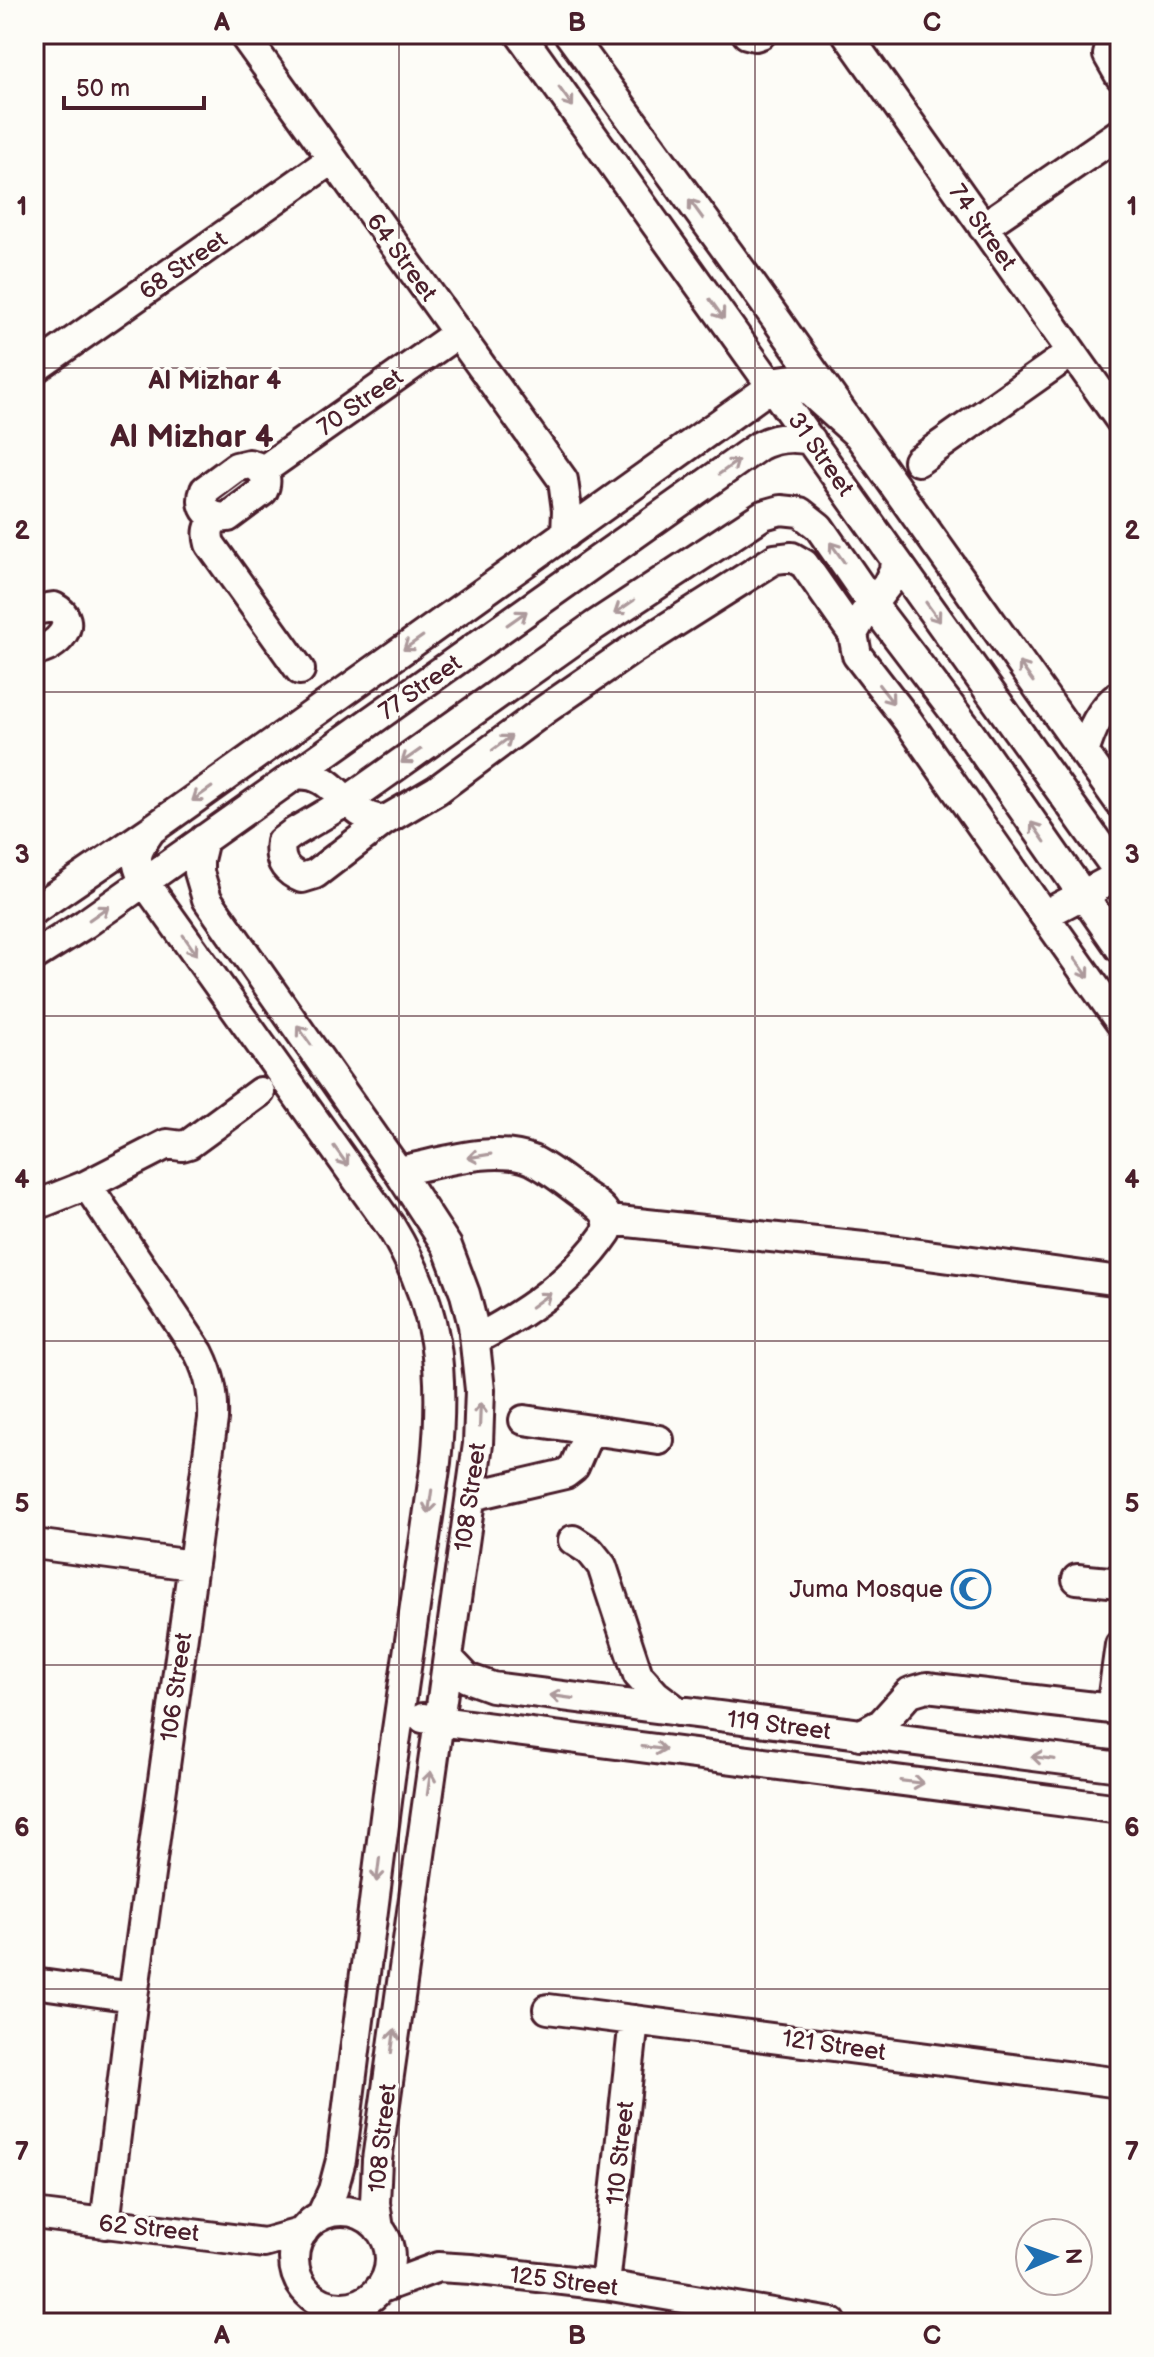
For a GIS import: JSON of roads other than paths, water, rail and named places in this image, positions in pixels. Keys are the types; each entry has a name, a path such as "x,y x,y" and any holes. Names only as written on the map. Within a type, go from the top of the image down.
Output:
{"street":[{"name":"64 Street","path":"243,34 563,480"},
{"name":"31 Street","path":"520,34 1120,875"},
{"name":"31 Street","path":"569,34 1120,803"},
{"path":"747,34 761,34"},
{"name":"74 Street","path":"847,34 1120,420"},
{"path":"1116,37 1108,49 1108,55 1120,76"},
{"path":"983,227 1120,133"},
{"name":"68 Street","path":"34,369 331,160"},
{"name":"70 Street","path":"300,670 210,544 210,523 216,518 228,517 259,496 266,485 262,471 458,333"},
{"path":"918,461 1072,352"},
{"path":"773,386 786,379 799,382 856,433"},
{"name":"77 Street","path":"34,910 151,830 773,386"},
{"name":"77 Street","path":"34,956 759,446 779,438 811,440"},
{"path":"563,480 589,492 620,496"},
{"path":"563,480 566,534"},
{"path":"1120,948 965,726 819,527 800,512 781,510 763,515 347,801 281,842 281,862 291,874 302,878 315,874 384,821 437,790 630,651 775,559 792,557 804,564 853,634 857,655 908,721 1120,1022"},
{"path":"698,558 720,593"},
{"path":"830,601 849,601 854,594 887,585 895,560"},
{"path":"853,634 864,614 865,593"},
{"path":"439,674 479,631 482,620 472,601"},
{"path":"34,610 54,607 63,614 66,624 58,641 46,649 34,651"},
{"path":"535,669 557,702"},
{"path":"1051,706 1083,706 1115,698"},
{"path":"1084,753 1092,730 1115,698"},
{"path":"295,775 303,774 326,781 361,813 384,821"},
{"path":"144,881 136,855 151,830"},
{"name":"108 Street","path":"204,839 199,872 207,899 354,1107 447,1246 465,1294 475,1340 480,1417 377,2160 375,2203 382,2233"},
{"path":"1044,915 1120,875"},
{"name":"108 Street","path":"144,881 404,1247 423,1292 437,1346 440,1402 438,1449 341,2160 333,2190 312,2224"},
{"path":"302,1102 310,1086 321,1083 354,1107"},
{"path":"34,1206 87,1185 163,1145 189,1144 260,1092"},
{"path":"398,1171 489,1154 518,1156 546,1169 606,1213 609,1227 603,1237 563,1283 522,1313 475,1340"},
{"name":"106 Street","path":"87,1185 199,1353 213,1392 213,1419 133,1997 105,2224"},
{"path":"609,1220 883,1249 1120,1281"},
{"path":"524,1420 659,1440"},
{"path":"471,1496 565,1474 574,1467 590,1430"},
{"path":"573,1540 590,1551 602,1566 638,1675 656,1695 678,1712"},
{"path":"34,1544 192,1565"},
{"path":"1077,1579 1120,1583"},
{"path":"860,1735 882,1723 910,1692 927,1687 1115,1710 1120,1645"},
{"name":"119 Street","path":"448,1658 459,1672 483,1685 1120,1767"},
{"path":"405,1675 414,1710 422,1717 438,1721"},
{"path":"602,1702 619,1695 638,1675"},
{"path":"905,1697 908,1721 918,1742"},
{"name":"119 Street","path":"438,1721 1120,1809"},
{"path":"717,1757 707,1749 705,1741 713,1731 794,1727"},
{"path":"34,1983 133,1997"},
{"name":"121 Street","path":"548,2009 1120,2083"},
{"name":"110 Street","path":"605,2285 634,2020"},
{"path":"264,2243 284,2262 310,2301 349,2307 362,2303 385,2280 390,2258 382,2233 358,2214 346,2212 312,2224 295,2251 296,2272 310,2301"},
{"name":"62 Street","path":"34,2214 264,2243 312,2224"},
{"name":"125 Street","path":"382,2233 438,2267 605,2285 832,2323"},
{"name":"125 Street","path":"376,2292 438,2267"},
{"path":"364,2323 376,2292"}],"place":[{"name":"Juma Mosque","path":"971,1589"}],"district":[{"name":"Al Mizhar 4","path":"215,380"},
{"name":"Al Mizhar 4","path":"192,436"}]}
